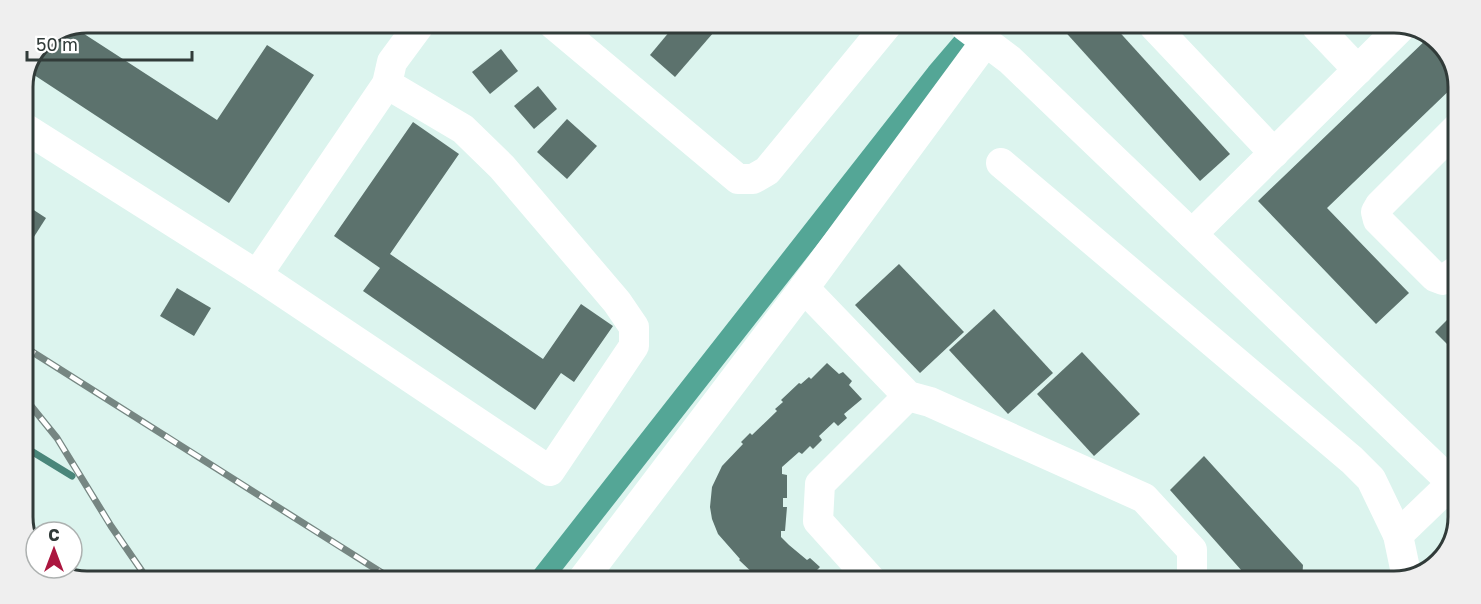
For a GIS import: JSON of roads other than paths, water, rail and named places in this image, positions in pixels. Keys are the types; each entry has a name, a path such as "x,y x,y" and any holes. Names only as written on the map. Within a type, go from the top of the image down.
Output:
{"street":[{"path":"257,275 387,84 392,62 413,33"},
{"path":"564,33 738,179 753,179 767,171 880,33"},
{"path":"1161,33 1274,153"},
{"path":"1323,33 1358,70"},
{"path":"1192,234 1395,33"},
{"path":"589,571 804,288 976,34 1010,60 1448,477"},
{"path":"33,133 257,275 550,471 634,346 634,327 617,302 502,167 463,129 387,84"},
{"path":"1448,137 1380,205 1376,212 1378,220 1435,277 1443,280 1448,277"},
{"path":"1001,163 1353,460 1371,479 1398,535 1405,570"},
{"path":"804,288 908,396 930,402 1144,498 1192,550 1192,571"},
{"path":"863,571 818,520 820,484 908,396"},
{"path":"1398,535 1448,487"}],"waterway":[{"path":"547,571 937,74 972,33"},
{"path":"33,452 72,476"}],"railway":[{"path":"33,352 379,571"},
{"path":"33,408 57,438 111,526 142,571"}]}
